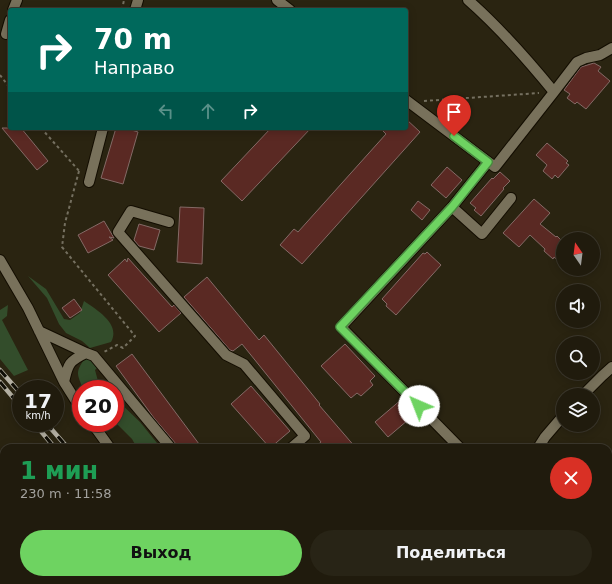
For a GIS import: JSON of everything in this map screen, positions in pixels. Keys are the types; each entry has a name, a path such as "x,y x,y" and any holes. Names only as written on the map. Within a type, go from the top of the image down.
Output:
{"street":[{"path":"277,0 287,8"},
{"path":"468,0 491,20 524,55 554,92"},
{"path":"6,34 8,27"},
{"path":"408,101 495,167 577,62 586,58 600,55 612,48"},
{"path":"89,182 102,130"},
{"path":"456,444 340,327 452,207 488,162"},
{"path":"452,207 482,234 511,198"},
{"path":"169,222 131,211 118,232 226,355 244,364 305,436 296,444"},
{"path":"0,260 28,308 63,380"},
{"path":"38,331 90,355 168,444"},
{"path":"72,395 64,382 68,366 75,358 90,355"},
{"path":"590,388 612,367"},
{"path":"541,444 556,424"},
{"path":"98,432 107,444"}],"path":[{"path":"0,75 8,85"},
{"path":"408,101 554,92"},
{"path":"43,130 89,182"},
{"path":"79,171 65,223 62,247 135,336 123,348 117,346 90,355"}],"green space":[{"path":"28,276 46,289 64,319 70,320 80,313 84,301 101,313 113,329 111,342 90,348 82,341 66,333 59,324 47,298"},
{"path":"8,305 7,316 2,320 28,370 14,376 0,359 0,310"},
{"path":"85,358 98,360 99,366 95,370 98,380 79,380 78,370"},
{"path":"124,407 140,422 158,444 135,444 124,431"}],"building":[{"path":"594,63 601,67 598,71 610,81 586,109 577,102 575,104 567,98 570,94 564,90 581,67"},
{"path":"408,121 420,132 302,264 280,245 294,229 298,232 386,134 382,130 408,130"},
{"path":"2,128 8,128 8,130 23,130 48,161 37,170"},
{"path":"115,130 132,130 138,132 123,184 101,178"},
{"path":"269,130 309,130 242,201 221,181"},
{"path":"547,143 568,161 566,163 569,165 558,178 555,175 552,179 543,171 547,165 536,155"},
{"path":"447,167 462,180 446,198 431,185"},
{"path":"500,172 510,181 481,216 474,210 476,208 470,203 492,178 493,179"},
{"path":"534,199 550,213 540,224 556,237 556,259 554,257 553,259 544,251 545,249 530,235 519,247 503,233"},
{"path":"418,201 430,210 422,220 411,210"},
{"path":"180,207 204,208 202,264 177,262"},
{"path":"104,221 114,238 109,237 113,240 88,253 78,235"},
{"path":"139,224 160,230 154,250 139,246 134,240"},
{"path":"427,252 441,265 396,315 386,306 387,304 382,299 423,253 425,254"},
{"path":"128,258 172,307 174,305 181,313 159,332 108,275 125,259 127,262"},
{"path":"207,277 259,340 264,335 320,404 319,405 353,444 319,444 321,442 242,344 233,351 230,350 184,297"},
{"path":"74,299 82,310 70,318 62,308"},
{"path":"345,344 375,376 370,381 373,385 361,396 357,393 351,398 321,366"},
{"path":"132,354 199,444 176,444 154,418 116,366"},
{"path":"251,386 290,431 275,444 266,444 231,404"},
{"path":"402,399 415,414 388,437 375,422"}],"railway":[{"path":"0,370 12,384"},
{"path":"0,382 12,396"},
{"path":"42,432 52,444"},
{"path":"54,432 64,444"}],"route":[{"path":"419,406 340,327 452,207 488,162 454,136"}]}
